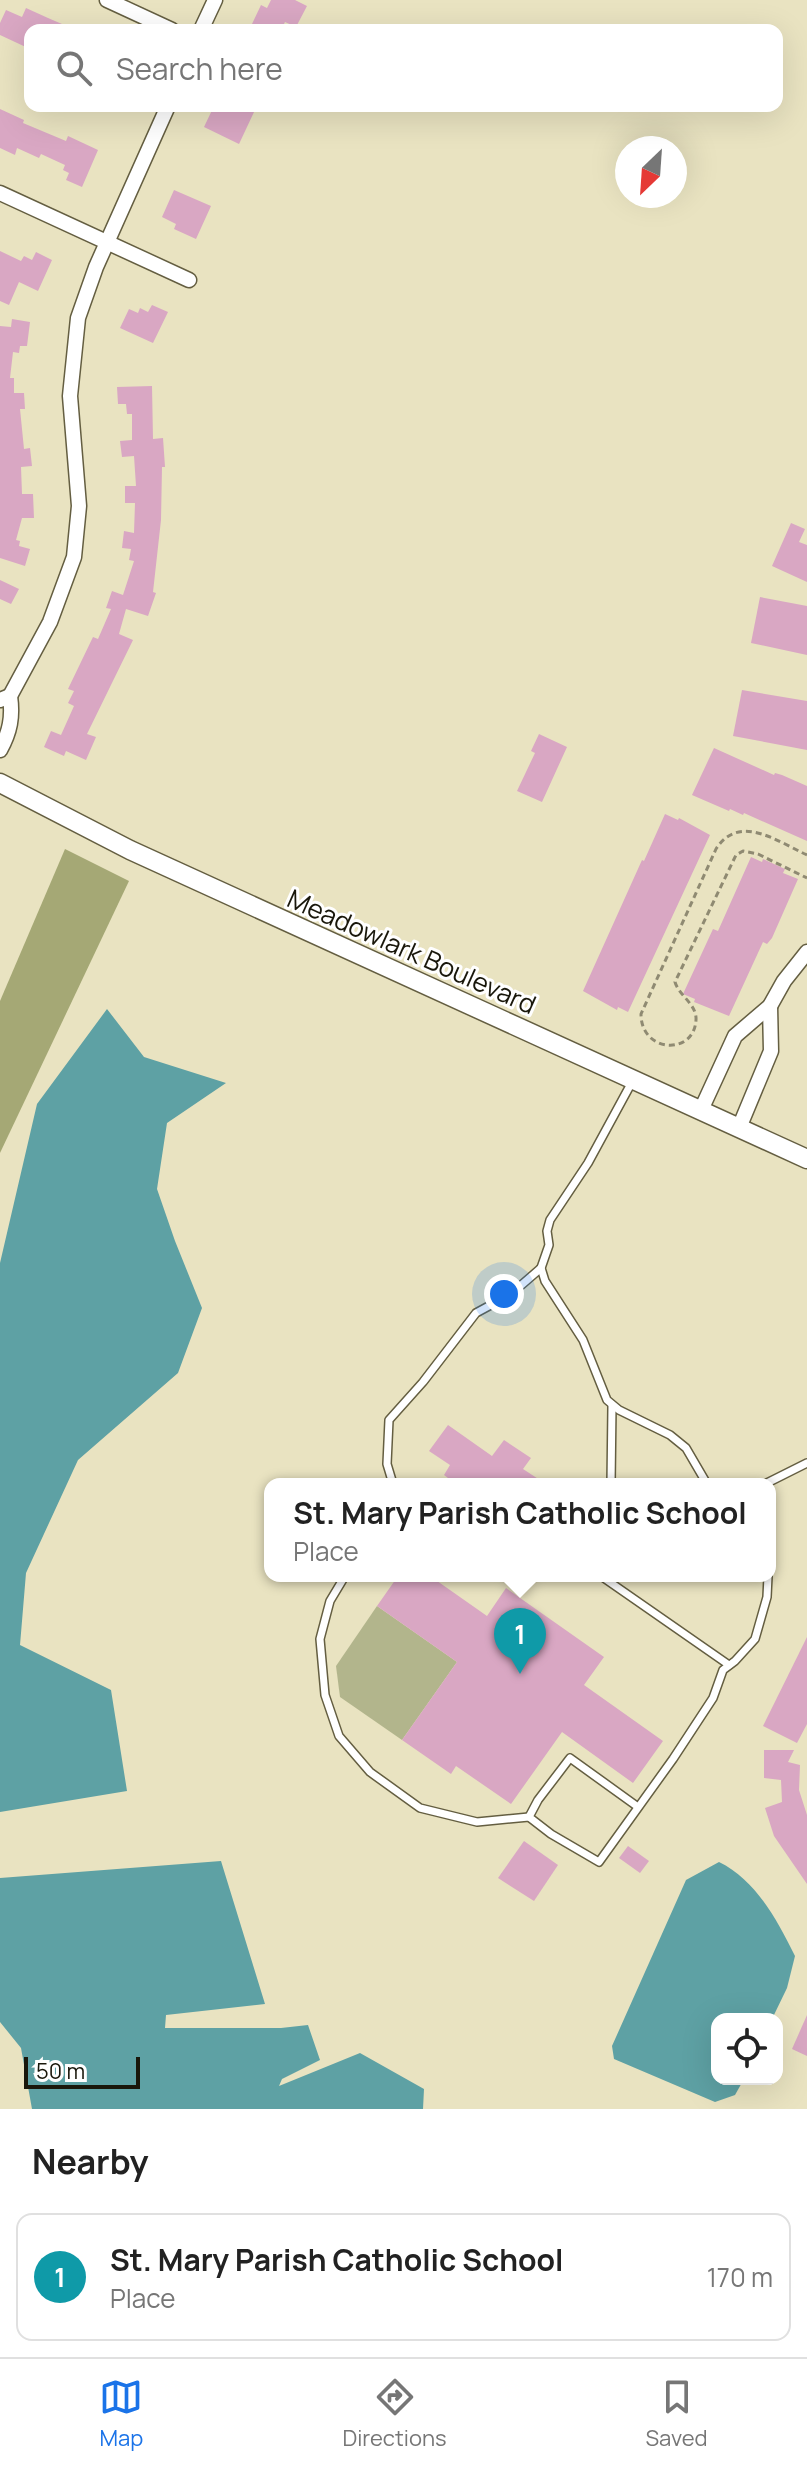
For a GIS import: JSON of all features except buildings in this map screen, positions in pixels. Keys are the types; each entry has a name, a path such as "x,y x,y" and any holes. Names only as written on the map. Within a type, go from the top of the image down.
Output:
{"street":[{"path":"107,0 159,24"},
{"path":"204,24 215,0"},
{"path":"0,750 11,725 5,698 50,622 74,557 79,506 70,396 78,318 107,243 165,112"},
{"path":"0,193 189,280"},
{"name":"Meadowlark Boulevard","path":"0,783 130,850 807,1159"},
{"path":"701,1110 735,1036 770,1006 784,981 805,959"},
{"path":"739,1128 771,1051 770,1006"}],"lane":[{"path":"391,1478 387,1464 389,1420 423,1382 476,1313 511,1294 541,1268 549,1245 547,1231 550,1220 588,1163 633,1080"},
{"path":"541,1268 545,1281 583,1340 600,1386 612,1406 678,1441 698,1464 704,1478"},
{"path":"611,1478 612,1406"},
{"path":"776,1478 807,1463"},
{"path":"341,1582 330,1601 320,1639 325,1695 339,1736 370,1772 420,1808 477,1822 529,1817 551,1834 599,1862 713,1698 723,1670 755,1639 767,1597 768,1582"},
{"path":"610,1582 729,1665"},
{"path":"529,1817 570,1758 638,1807"}],"path":[{"path":"807,855 745,829 724,837 641,1014 641,1025 646,1034 656,1043 666,1046 676,1045 690,1036 696,1020 693,1007 677,989 675,982 736,855 743,851 758,854 807,878"}],"green space":[{"path":"65,849 129,881 0,1153 0,1001"},
{"path":"377,1606 457,1662 402,1740 340,1697 336,1666"}],"water":[{"path":"107,1009 144,1057 226,1083 167,1123 157,1189 202,1308 178,1373 78,1460 26,1573 20,1645 111,1690 127,1791 0,1812 0,1263 37,1104"},
{"path":"221,1861 265,2004 166,2015 165,2028 281,2028 308,2025 320,2060 282,2079 279,2086 360,2053 424,2089 423,2109 32,2109 21,2048 0,2022 0,1878"},
{"path":"719,1862 732,1870 764,1902 795,1956 787,1988 775,2013 711,2013 711,2085 741,2085 735,2095 715,2102 614,2059 612,2046 686,1880"}],"place":[{"name":"St. Mary Parish Catholic School","path":"520,1674"}]}
